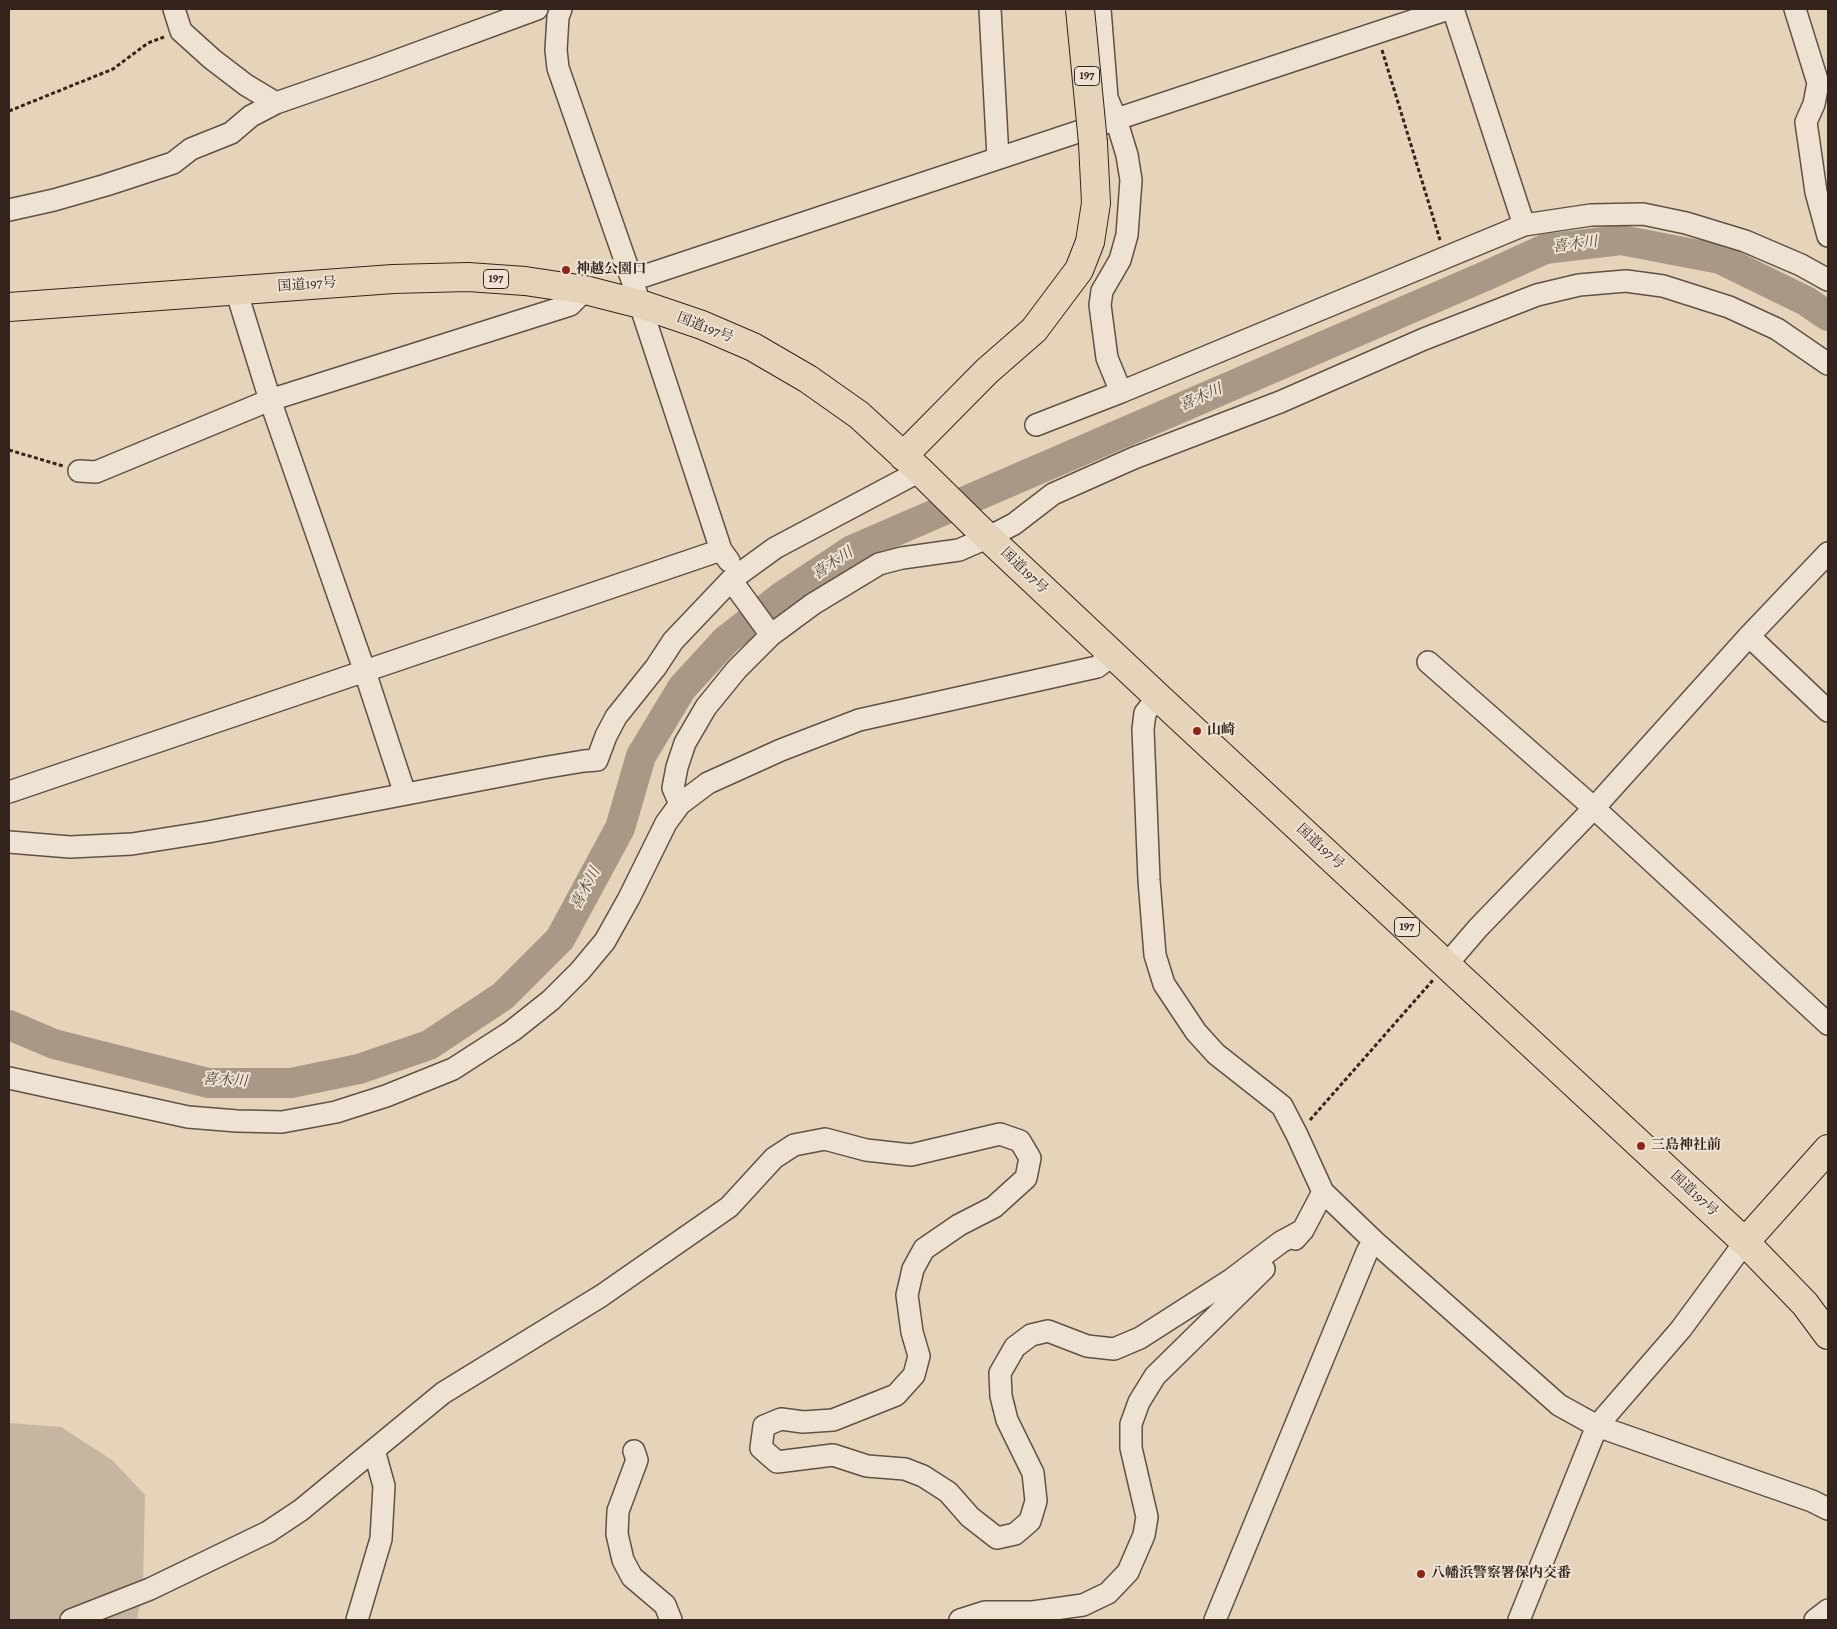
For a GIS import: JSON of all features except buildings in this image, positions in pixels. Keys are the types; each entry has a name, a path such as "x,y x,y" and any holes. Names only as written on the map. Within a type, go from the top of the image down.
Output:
{"main road":[{"name":"197","path":"917,469 987,372 1034,330 1079,270 1090,242 1096,203 1093,143 1080,9"},
{"name":"国道197号","path":"9,307 393,279 468,277 525,281 585,290 636,292 702,325 753,347 830,394 859,415 1114,656 1745,1242 1805,1304 1828,1334"},
{"path":"1745,1242 1828,1149"}],"street":[{"path":"174,9 182,31 212,59 246,85 276,103"},
{"path":"9,210 97,188 173,163 191,149 231,133 251,116 276,103 537,9"},
{"path":"561,9 558,17 556,50 558,68 636,292 721,550 734,580 768,632"},
{"path":"990,9 998,158"},
{"path":"1100,9 1107,98 1116,119 1127,155 1131,180 1127,235 1120,260 1102,291 1100,305 1107,358 1121,392"},
{"path":"636,292 998,158 1448,9"},
{"path":"1453,9 1524,225"},
{"path":"1796,9 1818,83 1814,104 1806,122 1816,192 1828,236"},
{"path":"1036,424 1121,392 1524,225 1591,214 1643,214 1686,223 1744,241 1801,265 1828,280"},
{"path":"680,804 673,788 677,766 685,743 706,707 737,669 768,632 879,564 902,558 959,550 983,532 1014,524 1053,494 1134,458 1280,402 1424,339 1536,295 1580,285 1626,281 1663,286 1729,307 1777,329 1828,364"},
{"path":"236,290 270,400 365,672 405,794"},
{"path":"79,471 96,472 270,400 570,305 585,290"},
{"path":"9,842 70,847 132,844 208,832 584,760 596,760 616,717 656,667 673,642 734,580 775,548 917,469"},
{"path":"9,792 721,550"},
{"path":"1447,964 1478,928 1594,808 1749,636 1828,553"},
{"path":"1749,636 1828,711"},
{"path":"9,1078 188,1117 238,1121 282,1122 336,1112 386,1096 453,1069 512,1031 551,1000 605,941 629,898 666,823 680,804 708,783 781,750 859,720 1097,667 1114,656"},
{"path":"1428,662 1594,808 1828,1024"},
{"path":"1158,697 1145,712 1143,729 1149,880 1156,955 1164,984 1196,1032 1216,1054 1282,1106 1322,1192 1374,1241 1559,1405 1597,1426 1812,1501 1828,1509"},
{"path":"71,1620 150,1589 268,1532 301,1510 444,1393 601,1296 729,1207 774,1158 794,1144 825,1139 866,1150 911,1155 1000,1134 1020,1141 1030,1158 1026,1178 994,1207 959,1225 924,1249 913,1269 907,1295 912,1332 919,1356 914,1375 896,1395 833,1420 803,1422 781,1419 764,1426 761,1448 777,1462 833,1455 867,1466 905,1470 923,1476 948,1492 970,1517 997,1538 1015,1534 1030,1521 1036,1500 1033,1473 1007,1420 1001,1396 1000,1373 1015,1347 1031,1335 1048,1331 1088,1346 1114,1349 1140,1338 1232,1279 1281,1242 1303,1230"},
{"path":"960,1620 985,1612 1033,1612 1084,1605 1108,1593 1128,1572 1144,1535 1148,1517 1132,1448 1132,1424 1139,1402 1155,1376 1303,1230 1322,1192"},
{"path":"1216,1620 1364,1261 1374,1241"},
{"path":"1519,1620 1597,1426 1681,1328 1745,1242"},
{"path":"357,1620 381,1539 384,1486 374,1450"},
{"path":"634,1451 637,1460 618,1510 617,1534 623,1560 632,1577 665,1605 671,1620"},
{"path":"1815,1620 1828,1610"}],"path":[{"path":"9,111 113,69 148,43 182,31"},
{"path":"1377,33 1445,258"},
{"path":"9,450 79,471"},
{"path":"1297,1135 1447,964"}],"shaded area":[{"path":"9,1423 61,1427 112,1460 145,1495 143,1586 137,1620 9,1620"}],"waterway":[{"name":"喜木川","path":"9,1025 54,1044 208,1083 291,1083 359,1069 429,1045 503,996 560,939 620,828 641,756 682,688 726,640 781,597 852,550 1545,249 1621,240 1720,259 1806,301 1828,316"}],"place":[{"name":"神越公園口","path":"566,270"},
{"name":"山崎","path":"1197,731"},
{"name":"三島神社前","path":"1641,1146"},
{"name":"八幡浜警察署保内交番","path":"1421,1574"}]}
